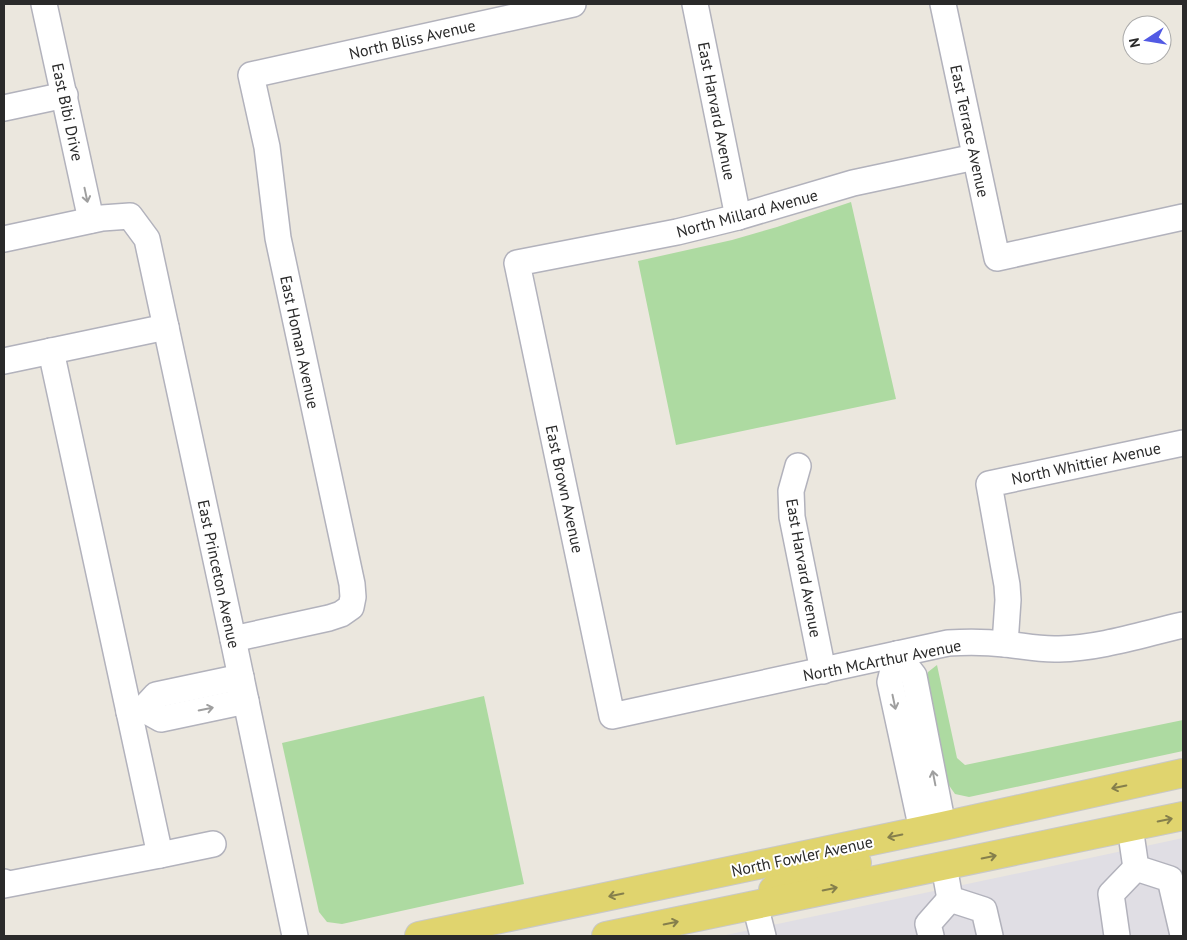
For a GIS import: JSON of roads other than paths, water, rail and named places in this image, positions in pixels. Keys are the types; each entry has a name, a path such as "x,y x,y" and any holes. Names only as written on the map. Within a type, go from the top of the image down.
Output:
{"main road":[{"name":"North Fowler Avenue","path":"419,936 1183,773"},
{"path":"606,936 1183,816"},
{"path":"757,904 782,880 923,848 933,843 940,835 932,828"}],"street":[{"name":"East Bibi Drive","path":"44,4 91,220"},
{"name":"North Bliss Avenue","path":"252,75 573,4"},
{"name":"East Harvard Avenue","path":"695,4 738,217"},
{"name":"East Terrace Avenue","path":"943,4 997,258 1183,217"},
{"name":"East Homan Avenue","path":"234,639 342,614 351,608 352,597 352,584 278,238 268,154 252,75"},
{"path":"4,108 65,95"},
{"name":"North Millard Avenue","path":"517,263 677,232 738,217 854,183 975,157"},
{"name":"East Princeton Avenue","path":"91,220 130,216 147,239 234,639 295,936"},
{"path":"4,239 91,220"},
{"name":"East Brown Avenue","path":"517,263 612,716"},
{"path":"4,361 166,327"},
{"path":"51,351 136,710 160,855"},
{"name":"North Whittier Avenue","path":"1005,644 1008,607 1007,585 989,484 1183,443"},
{"name":"East Harvard Avenue","path":"798,466 791,490 792,516 823,671"},
{"name":"North McArthur Avenue","path":"612,716 948,644 969,642 1005,644 1038,650 1081,647 1183,625"},
{"path":"896,654 914,676 932,828"},
{"path":"175,703 241,677"},
{"path":"136,710 156,695 175,703 246,701"},
{"path":"1130,827 1136,868"},
{"path":"4,882 4,886 213,844"},
{"path":"944,866 950,899"},
{"path":"1136,868 1170,879 1183,935"},
{"path":"1117,936 1111,894 1136,868"},
{"path":"931,936 928,924 950,899"},
{"path":"950,899 984,910 990,936"},
{"path":"757,904 763,936"}]}
